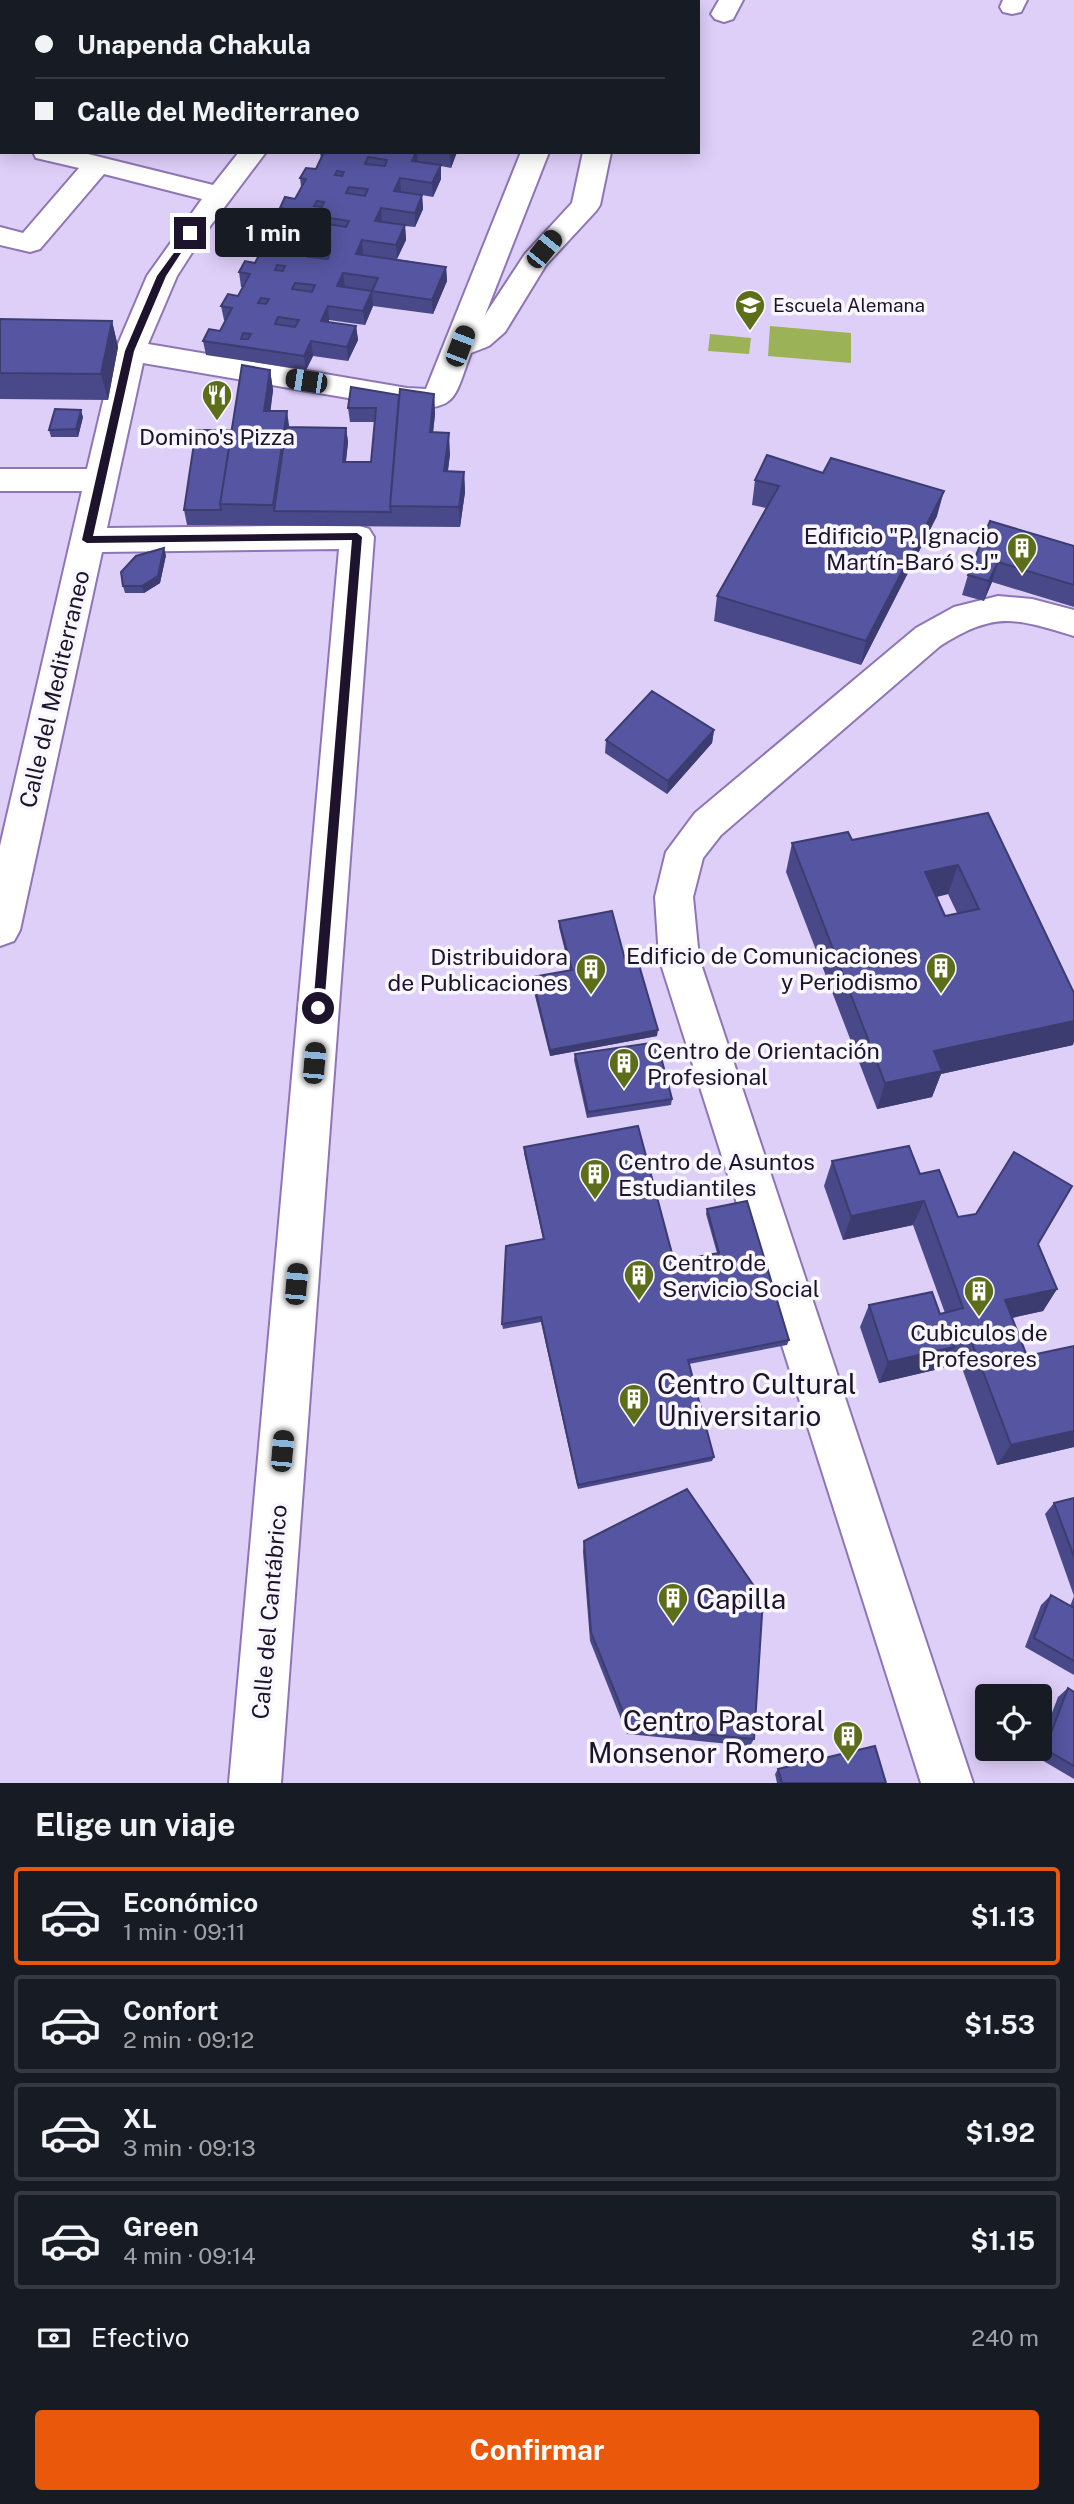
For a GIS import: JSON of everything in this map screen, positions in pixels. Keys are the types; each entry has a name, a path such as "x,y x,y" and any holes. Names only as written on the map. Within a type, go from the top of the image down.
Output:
{"street":[{"path":"55,154 220,195"},
{"name":"Calle del Mediterraneo","path":"0,930 130,351 162,276 251,154"},
{"path":"130,351 407,398 433,399 439,395 460,346 534,154"},
{"path":"460,346 478,339 494,325 535,260 586,205 597,154"},
{"path":"0,236 30,243 97,165"},
{"path":"0,480 99,480"},
{"name":"Calle del Cantábrico","path":"87,540 357,537 255,1783"},
{"path":"947,1783 679,958 674,897 685,852 708,824 928,636 962,615 981,609 1004,607 1074,623"}],"shaded area":[{"path":"770,326 851,333 851,363 768,356"},
{"path":"710,334 751,338 749,354 708,351"}],"building":[{"path":"323,154 415,154 412,161 441,165 432,183 400,178 394,191 422,195 415,213 381,208 375,221 405,225 396,245 362,240 356,254 446,267 432,300 372,291 363,311 328,306 321,321 356,326 347,347 311,341 304,356 203,341 209,329 220,331 232,308 221,306 228,294 238,296 250,274 239,272 245,261 255,263 266,241 259,240 265,229 275,230 286,209 280,208 285,197 295,199 306,179 300,178 306,168 316,169","holes":["368,157 387,160 385,166 365,164","349,187 368,189 365,196 346,193","317,201 324,202 322,207 314,206","330,218 349,221 346,227 327,224","297,233 305,234 302,238 294,237","311,250 330,253 328,259 308,257","277,265 285,266 283,271 275,270","343,273 378,278 372,291 337,286","295,283 315,285 312,292 292,289","261,298 269,299 266,304 258,303","278,317 299,320 295,327 275,324","243,333 251,334 248,339 241,339"]},
{"path":"0,319 112,321 101,374 0,373"},
{"path":"242,365 270,370 264,411 287,411 273,505 220,504"},
{"path":"351,387 399,395 391,512 274,511 286,427 346,428 343,462 371,462 376,408 348,408"},
{"path":"400,389 434,394 430,432 449,433 444,471 464,472 459,507 390,506"},
{"path":"55,409 81,410 76,429 49,430"},
{"path":"196,430 232,430 221,510 184,510"},
{"path":"767,455 823,473 831,458 944,491 866,641 717,596 779,486 755,480"},
{"path":"990,521 1074,546 1074,585 998,562 989,581 968,575"},
{"path":"164,548 158,576 142,586 123,586 121,572 136,556"},
{"path":"652,691 714,730 668,781 606,740"},
{"name":"Edificio de Comunicaciones y Periodismo","path":"988,813 1074,993 1074,1021 934,1051 942,1071 885,1083 792,843 848,832 852,840","holes":["958,865 979,909 945,916 925,872"]},
{"name":"Distribuidora de Publicaciones","path":"612,911 627,967 639,965 658,1030 550,1050 532,977 572,970 559,921"},
{"name":"Centro de Orientación Profesional","path":"657,1042 672,1099 588,1112 575,1054"},
{"path":"638,1126 674,1261 719,1253 707,1209 747,1201 789,1340 688,1360 714,1457 578,1485 541,1317 502,1324 506,1246 544,1239 524,1147"},
{"name":"Cubiculos de Profesores","path":"909,1146 920,1174 939,1170 958,1217 976,1214 1014,1152 1072,1186 1038,1244 1057,1289 1005,1300 1027,1356 1074,1346 1074,1431 1011,1445 969,1335 951,1338 954,1347 888,1362 869,1305 932,1292 940,1314 963,1308 924,1201 851,1216 832,1161"},
{"name":"Capilla","path":"687,1489 763,1599 754,1739 629,1727 591,1632 584,1541"},
{"path":"1074,1498 1074,1557 1054,1503"},
{"path":"1051,1595 1074,1608 1074,1661 1034,1638"},
{"path":"1068,1688 1074,1692 1074,1766 1052,1753 1052,1730"},
{"name":"Centro Pastoral Monsenor Romero","path":"875,1746 886,1783 782,1783 778,1769"}],"place":[{"name":"Escuela Alemana","path":"750,332"},
{"name":"Domino's Pizza","path":"217,422"},
{"name":"Edificio \"P. Ignacio Martín-Baró S.J\"","path":"1022,575"},
{"name":"Edificio de Comunicaciones y Periodismo","path":"941,995"},
{"name":"Distribuidora de Publicaciones","path":"591,996"},
{"name":"Centro de Orientación Profesional","path":"624,1090"},
{"name":"Centro de Asuntos Estudiantiles","path":"595,1201"},
{"name":"Centro de Servicio Social","path":"639,1302"},
{"name":"Cubiculos de Profesores","path":"979,1318"},
{"name":"Centro Cultural Universitario","path":"634,1426"},
{"name":"Capilla","path":"673,1625"},
{"name":"Centro Pastoral Monsenor Romero","path":"848,1763"}],"route":[{"path":"190,233 162,276 130,351 87,540 357,537 318,1008"}]}
